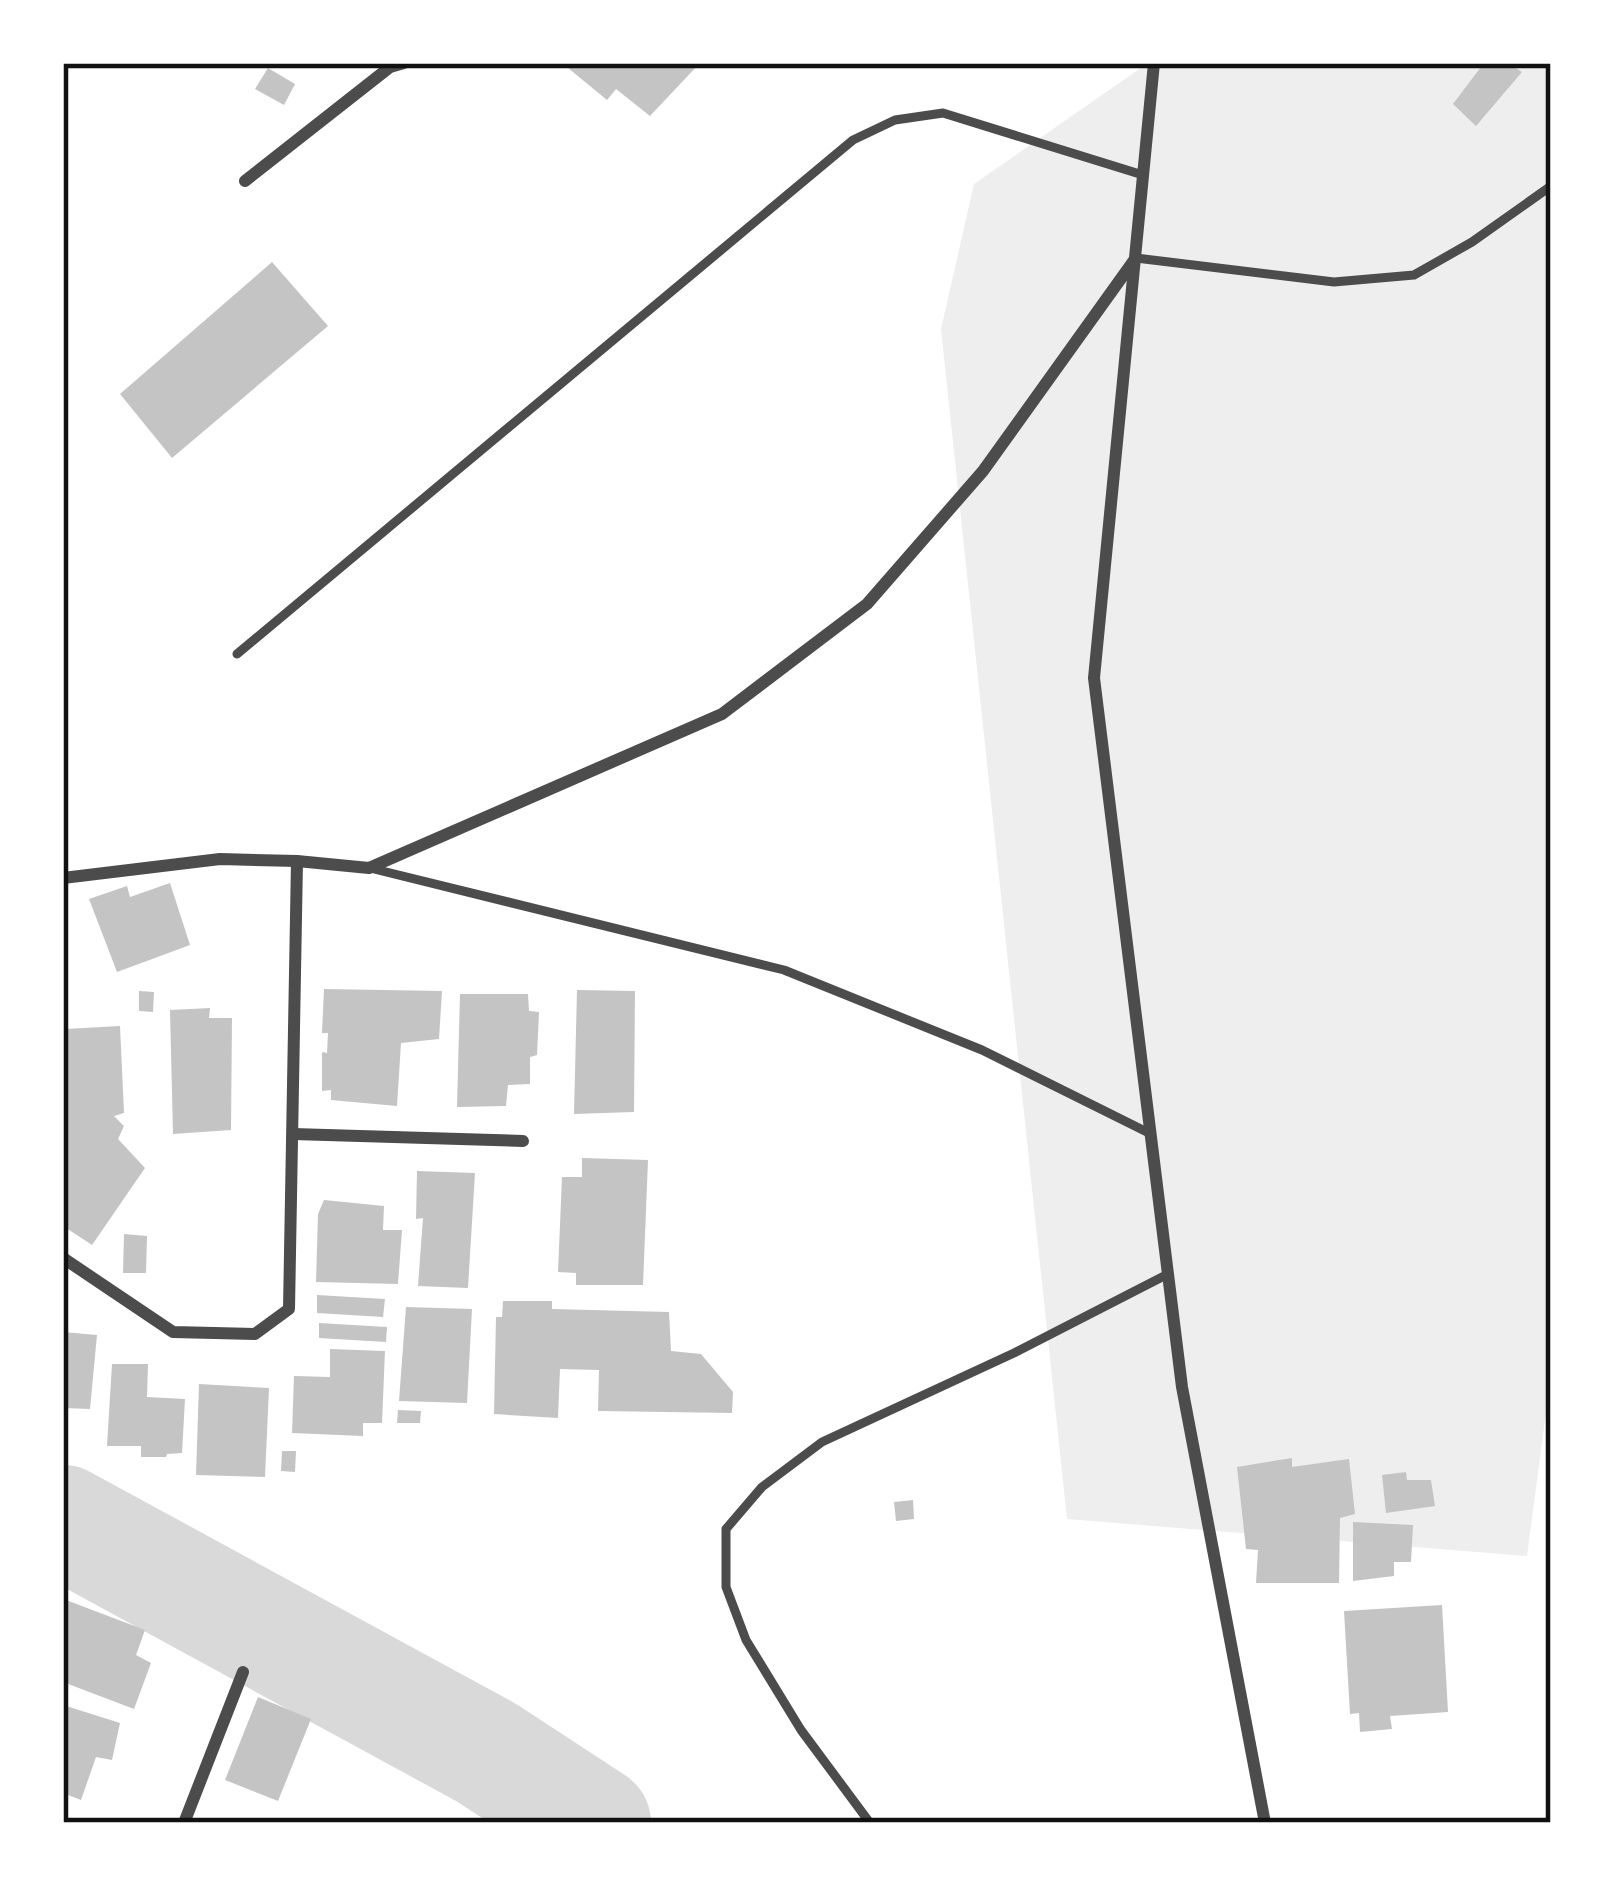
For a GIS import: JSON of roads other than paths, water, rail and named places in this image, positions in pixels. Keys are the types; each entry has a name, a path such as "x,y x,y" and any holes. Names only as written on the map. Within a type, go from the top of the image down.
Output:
{"street":[{"path":"245,181 390,67 404,63"},
{"path":"1154,63 1094,678 1182,1387 1265,1823"},
{"path":"63,878 220,859 369,868 722,714 867,604 983,471 1136,258"},
{"path":"63,1258 173,1332 255,1334 289,1309 297,861"},
{"path":"293,1133 523,1141"},
{"path":"184,1823 243,1672"}],"lane":[{"path":"237,653 853,140 895,120 943,113 1143,175"},
{"path":"1136,258 1334,282 1414,275 1472,242 1551,186"},
{"path":"369,868 784,970 982,1050 1151,1134"},
{"path":"870,1823 801,1730 746,1640 726,1587 726,1529 762,1487 822,1442 1014,1353 1168,1274"}],"waterway":[{"path":"63,1522 487,1753 594,1823"}]}
